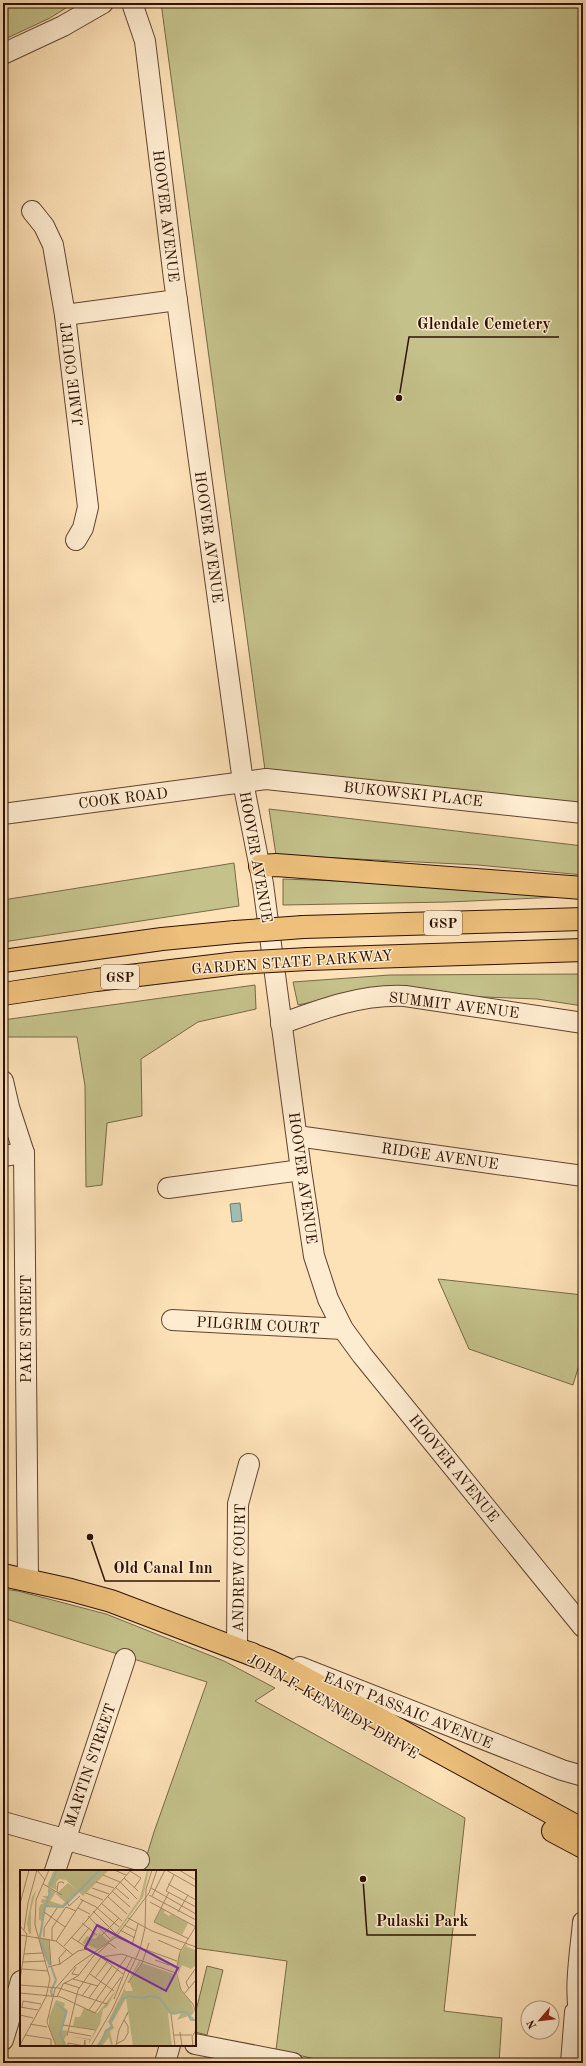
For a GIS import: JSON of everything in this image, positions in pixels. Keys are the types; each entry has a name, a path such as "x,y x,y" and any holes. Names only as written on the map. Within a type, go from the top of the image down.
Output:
{"main road":[{"path":"260,866 276,865 583,888"},
{"name":"GARDEN STATE PARKWAY","path":"3,961 154,940 303,927 583,919"},
{"name":"GARDEN STATE PARKWAY","path":"3,994 112,978 238,963 308,959 583,950"},
{"name":"EAST PASSAIC AVENUE","path":"3,1575 111,1601 237,1649"},
{"name":"JOHN F. KENNEDY DRIVE","path":"237,1649 293,1672 583,1830"},
{"name":"JOHN F. KENNEDY DRIVE","path":"237,1649 292,1685 583,1847"}],"street":[{"path":"3,54 63,26 103,3"},
{"name":"HOOVER AVENUE","path":"132,3 145,41 177,300 243,782 260,866 280,1024 297,1136 300,1170 314,1256 328,1299 343,1329 362,1355 583,1627"},
{"name":"JAMIE COURT","path":"32,211 44,226 53,245 65,315 88,507 83,528 76,540"},
{"path":"65,315 177,300"},
{"name":"BUKOWSKI PLACE","path":"243,782 266,779 295,781 583,813"},
{"name":"COOK ROAD","path":"3,814 243,782"},
{"name":"SUMMIT AVENUE","path":"280,1024 363,998 385,995 405,996 583,1023"},
{"name":"PAKE STREET","path":"3,1081 9,1107 24,1152 28,1580"},
{"name":"RIDGE AVENUE","path":"297,1136 583,1176"},
{"path":"3,1156 24,1152"},
{"path":"168,1188 300,1170"},
{"name":"PILGRIM COURT","path":"172,1320 343,1329"},
{"name":"ANDREW COURT","path":"237,1649 238,1504 249,1464"},
{"name":"EAST PASSAIC AVENUE","path":"237,1649 298,1667 555,1768 583,1776"},
{"name":"MARTIN STREET","path":"55,1870 125,1660"},
{"path":"3,1822 139,1860"},
{"path":"571,2063 583,1922"},
{"path":"3,2040 20,1984"},
{"path":"578,1987 580,2017 583,2030"},
{"path":"196,2044 293,2063"},
{"path":"165,2063 170,2046"}],"shaded area":[{"path":"3,3 74,3 50,18 3,40"},
{"path":"161,3 583,3 583,806 265,770"},
{"path":"269,809 583,846 583,875 478,865 276,855"},
{"path":"234,863 239,906 3,942 3,900"},
{"path":"283,879 449,885 583,896 448,902 283,905"},
{"path":"583,974 583,1006 537,999 458,996 388,986 298,1005 293,982 390,975"},
{"path":"255,985 256,1009 198,1022 141,1059 142,1116 107,1123 102,1185 86,1187 85,1086 77,1037 3,1037 3,1020"},
{"path":"438,1279 583,1295 583,1352 573,1385 469,1349"},
{"path":"3,1589 18,1591 106,1614 224,1661 275,1688 255,1701 465,1818 444,2011 502,2018 499,2063 333,2063 276,2050 287,1961 196,1948 196,1870 142,1870 154,1832 207,1682 3,1618"},
{"path":"207,1966 223,1970 207,2035 196,2032 196,2011"}],"water":[{"path":"240,1203 242,1221 232,1222 230,1204"}],"place":[{"name":"Glendale Cemetery","path":"399,398"},
{"name":"Old Canal Inn","path":"90,1537"},
{"name":"Pulaski Park","path":"363,1879"}]}
